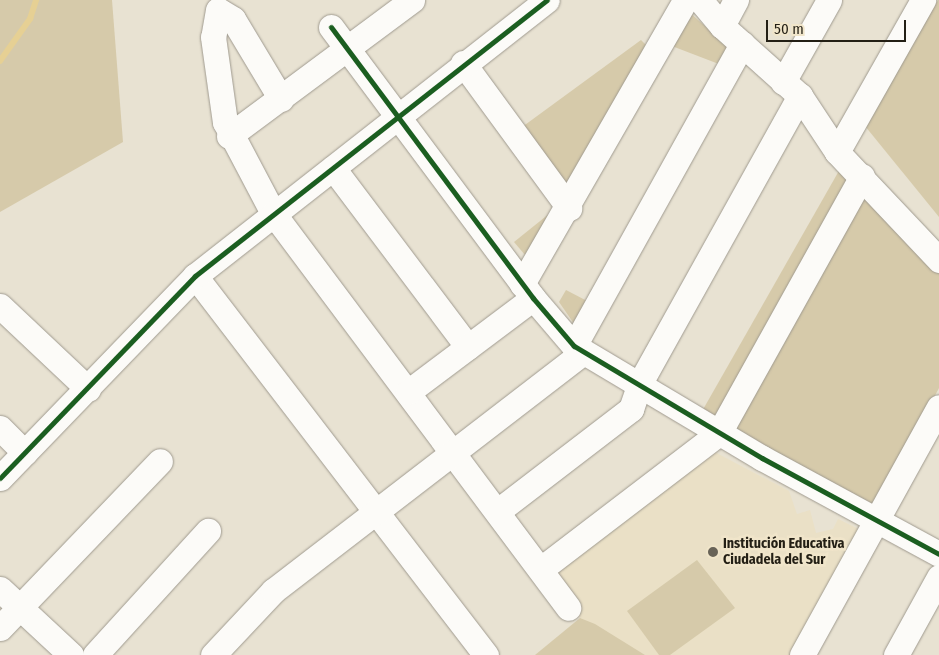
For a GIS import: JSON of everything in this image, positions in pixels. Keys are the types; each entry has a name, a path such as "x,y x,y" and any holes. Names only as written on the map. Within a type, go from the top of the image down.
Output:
{"street":[{"path":"229,136 412,0"},
{"path":"0,478 88,390 134,335 195,276 463,63 547,0"},
{"path":"408,392 468,347 528,291 569,208 685,0"},
{"path":"700,0 722,26 791,89 837,152 862,176 939,260"},
{"path":"722,26 736,0"},
{"path":"498,511 631,409 640,383 791,89 829,0"},
{"path":"837,152 923,0"},
{"path":"281,99 233,20 218,10 213,37 229,136 273,213 498,511 568,608"},
{"path":"330,27 528,291 578,349 640,383 719,433 939,554"},
{"path":"213,655 273,590 372,510 453,451 578,349 742,44"},
{"path":"463,63 569,208"},
{"path":"333,168 468,347"},
{"path":"541,569 719,433 862,176"},
{"path":"195,276 372,510 486,655"},
{"path":"0,306 88,390"},
{"path":"802,655 939,407"},
{"path":"0,428 25,453"},
{"path":"0,628 160,461"},
{"path":"95,655 208,531"},
{"path":"896,655 939,577"},
{"path":"0,589 71,655"}],"shaded area":[{"path":"0,0 112,0 123,142 0,212"},
{"path":"939,0 939,217 865,126"},
{"path":"689,12 731,49 724,66 664,43"},
{"path":"641,40 650,49 569,193 518,130"},
{"path":"840,169 939,272 939,388 877,506 701,413"},
{"path":"560,205 531,262 514,242"},
{"path":"566,290 591,303 577,328 559,302"},
{"name":"Institución Educativa Ciudadela del Sur","path":"707,448 789,491 797,514 810,510 816,533 833,529 838,519 865,532 797,655 645,655 580,618 547,571"},
{"path":"697,560 735,608 670,655 659,655 627,611"},
{"path":"580,618 595,624 645,655 535,655"}],"waterway":[{"path":"0,61 30,19 36,0"}],"cycle path":[{"path":"0,478 195,276 547,0"},
{"path":"331,27 533,298 574,346 762,458 939,554"}],"place":[{"name":"Institución Educativa Ciudadela del Sur","path":"713,552"}]}
